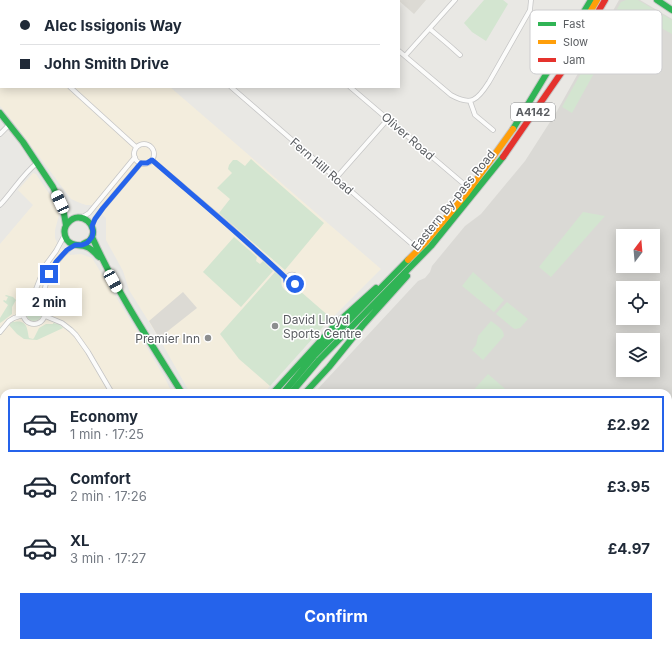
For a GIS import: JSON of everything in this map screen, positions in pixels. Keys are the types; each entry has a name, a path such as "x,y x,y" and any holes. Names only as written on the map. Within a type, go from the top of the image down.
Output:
{"main road":[{"name":"Eastern By-pass Road","path":"585,10 591,0"},
{"path":"591,10 597,0"},
{"name":"Eastern By-pass Road","path":"599,10 605,0"},
{"path":"657,0 672,10"},
{"name":"Eastern By-pass Road","path":"286,389 314,356 425,243 467,193 509,136 547,74"},
{"name":"Eastern By-pass Road","path":"294,389 319,360 431,246 472,197 505,154 560,74"},
{"path":"0,113 23,142 53,187 62,208 66,225"},
{"path":"62,208 73,218"},
{"path":"102,261 91,249 82,245 75,245 68,241 64,230 66,225 73,218 82,218 88,221 92,226 92,237 102,261 180,389"},
{"path":"82,245 87,243 92,237"},
{"path":"309,389 329,367 363,325 407,277 431,246"},
{"path":"277,389 336,324 367,295 387,282"}],"street":[{"path":"406,56 455,0"},
{"path":"400,52 451,95 460,100 470,101 483,92 530,10 531,0"},
{"path":"430,29 460,55"},
{"path":"71,88 136,147"},
{"name":"Fern Hill Road","path":"232,88 413,245"},
{"name":"Oliver Road","path":"351,88 465,185"},
{"path":"470,101 476,115 493,130"},
{"path":"336,178 388,119"},
{"path":"0,134 9,125"},
{"path":"142,144 148,144 154,151 154,157 147,163 141,163 136,160 135,157 134,152 136,147 142,144"},
{"path":"82,218 89,212 135,157"},
{"path":"152,160 227,224 286,278"},
{"path":"0,205 37,163"},
{"path":"92,226 103,208 141,163"},
{"path":"65,236 45,266 31,302 24,308 23,315 28,322 34,324 43,321 45,316 43,293 49,274 56,262 64,253 75,245"},
{"path":"31,302 37,302 44,307"},
{"path":"0,332 9,321 23,315"},
{"path":"45,316 62,323 71,330 88,352 110,389"}],"shaded area":[{"path":"400,0 426,0 414,14 400,2"},
{"path":"619,0 640,0 657,10 613,10"},
{"path":"662,13 672,19 672,389 318,389 418,281 425,278 430,272 432,266 465,226 481,214 525,161 557,111 578,74 662,74"},
{"path":"0,88 171,88 381,269 305,345 267,389 188,389 159,338 129,290 123,271 106,240 106,218 93,205 86,205 71,199 0,106"},
{"path":"33,173 36,174 50,195 59,215 55,230 55,238 58,245 70,255 81,254 92,258 170,389 0,389 0,244 33,205 18,190"},
{"path":"183,292 197,308 159,338 149,321"}],"green space":[{"path":"484,0 503,0 508,4 486,41 472,32 464,23"},
{"path":"626,0 638,0 655,10 617,10 621,2"},
{"path":"662,14 672,20 672,34 662,28"},
{"path":"581,74 594,74 572,113 562,107"},
{"path":"251,159 324,223 285,270 219,213 230,199 217,188 232,173 228,169 229,165 233,160 237,160 245,166"},
{"path":"583,212 605,216 551,277 539,267"},
{"path":"234,237 257,257 256,261 260,264 263,261 273,271 241,307 203,272"},
{"name":"David Lloyd Sports Centre","path":"275,272 280,276 284,289 288,292 300,291 331,318 270,386 239,359 220,334"},
{"path":"473,272 504,300 494,312 462,286"},
{"path":"5,296 13,297 16,300 12,307 12,314 0,323 0,318 8,305 3,301 6,301 8,297"},
{"path":"507,302 528,319 520,328 513,328 496,314"},
{"path":"31,305 37,305 42,310 40,319 37,321 31,321 26,316 26,310"},
{"path":"13,321 22,322 26,326 29,338 33,339 39,328 46,324 59,324 63,328 37,340 24,339 9,325"},
{"path":"491,321 501,329 504,336 483,360 472,350 476,345 478,336"},
{"path":"488,374 505,389 475,389"}],"traffic: fast":[{"path":"585,10 591,0"},
{"path":"657,0 672,10"},
{"path":"513,129 546,74"},
{"path":"0,113 23,142 53,187 63,208 66,225"},
{"path":"294,389 319,360 431,246 503,157"},
{"path":"82,245 90,240 93,235 93,230 88,221 83,218 73,219 66,225 66,239 71,244 89,248 99,257"},
{"path":"92,237 123,297 179,389"},
{"path":"286,389 314,356 408,260"},
{"path":"309,389 407,276"},
{"path":"277,389 336,324 376,288"}],"traffic: slow":[{"path":"591,10 597,0"},
{"path":"408,260 425,243 467,193 513,129"}],"traffic: jam":[{"path":"599,10 605,0"},
{"path":"503,157 560,74"}],"place":[{"name":"David Lloyd Sports Centre","path":"275,326"},
{"name":"Premier Inn","path":"208,338"}],"route":[{"path":"49,274 56,262 67,250 75,245 78,246 87,243 92,237 92,226 95,219 103,208 141,163 144,164 152,160 264,256 286,278 288,285 291,286 295,284"}]}
